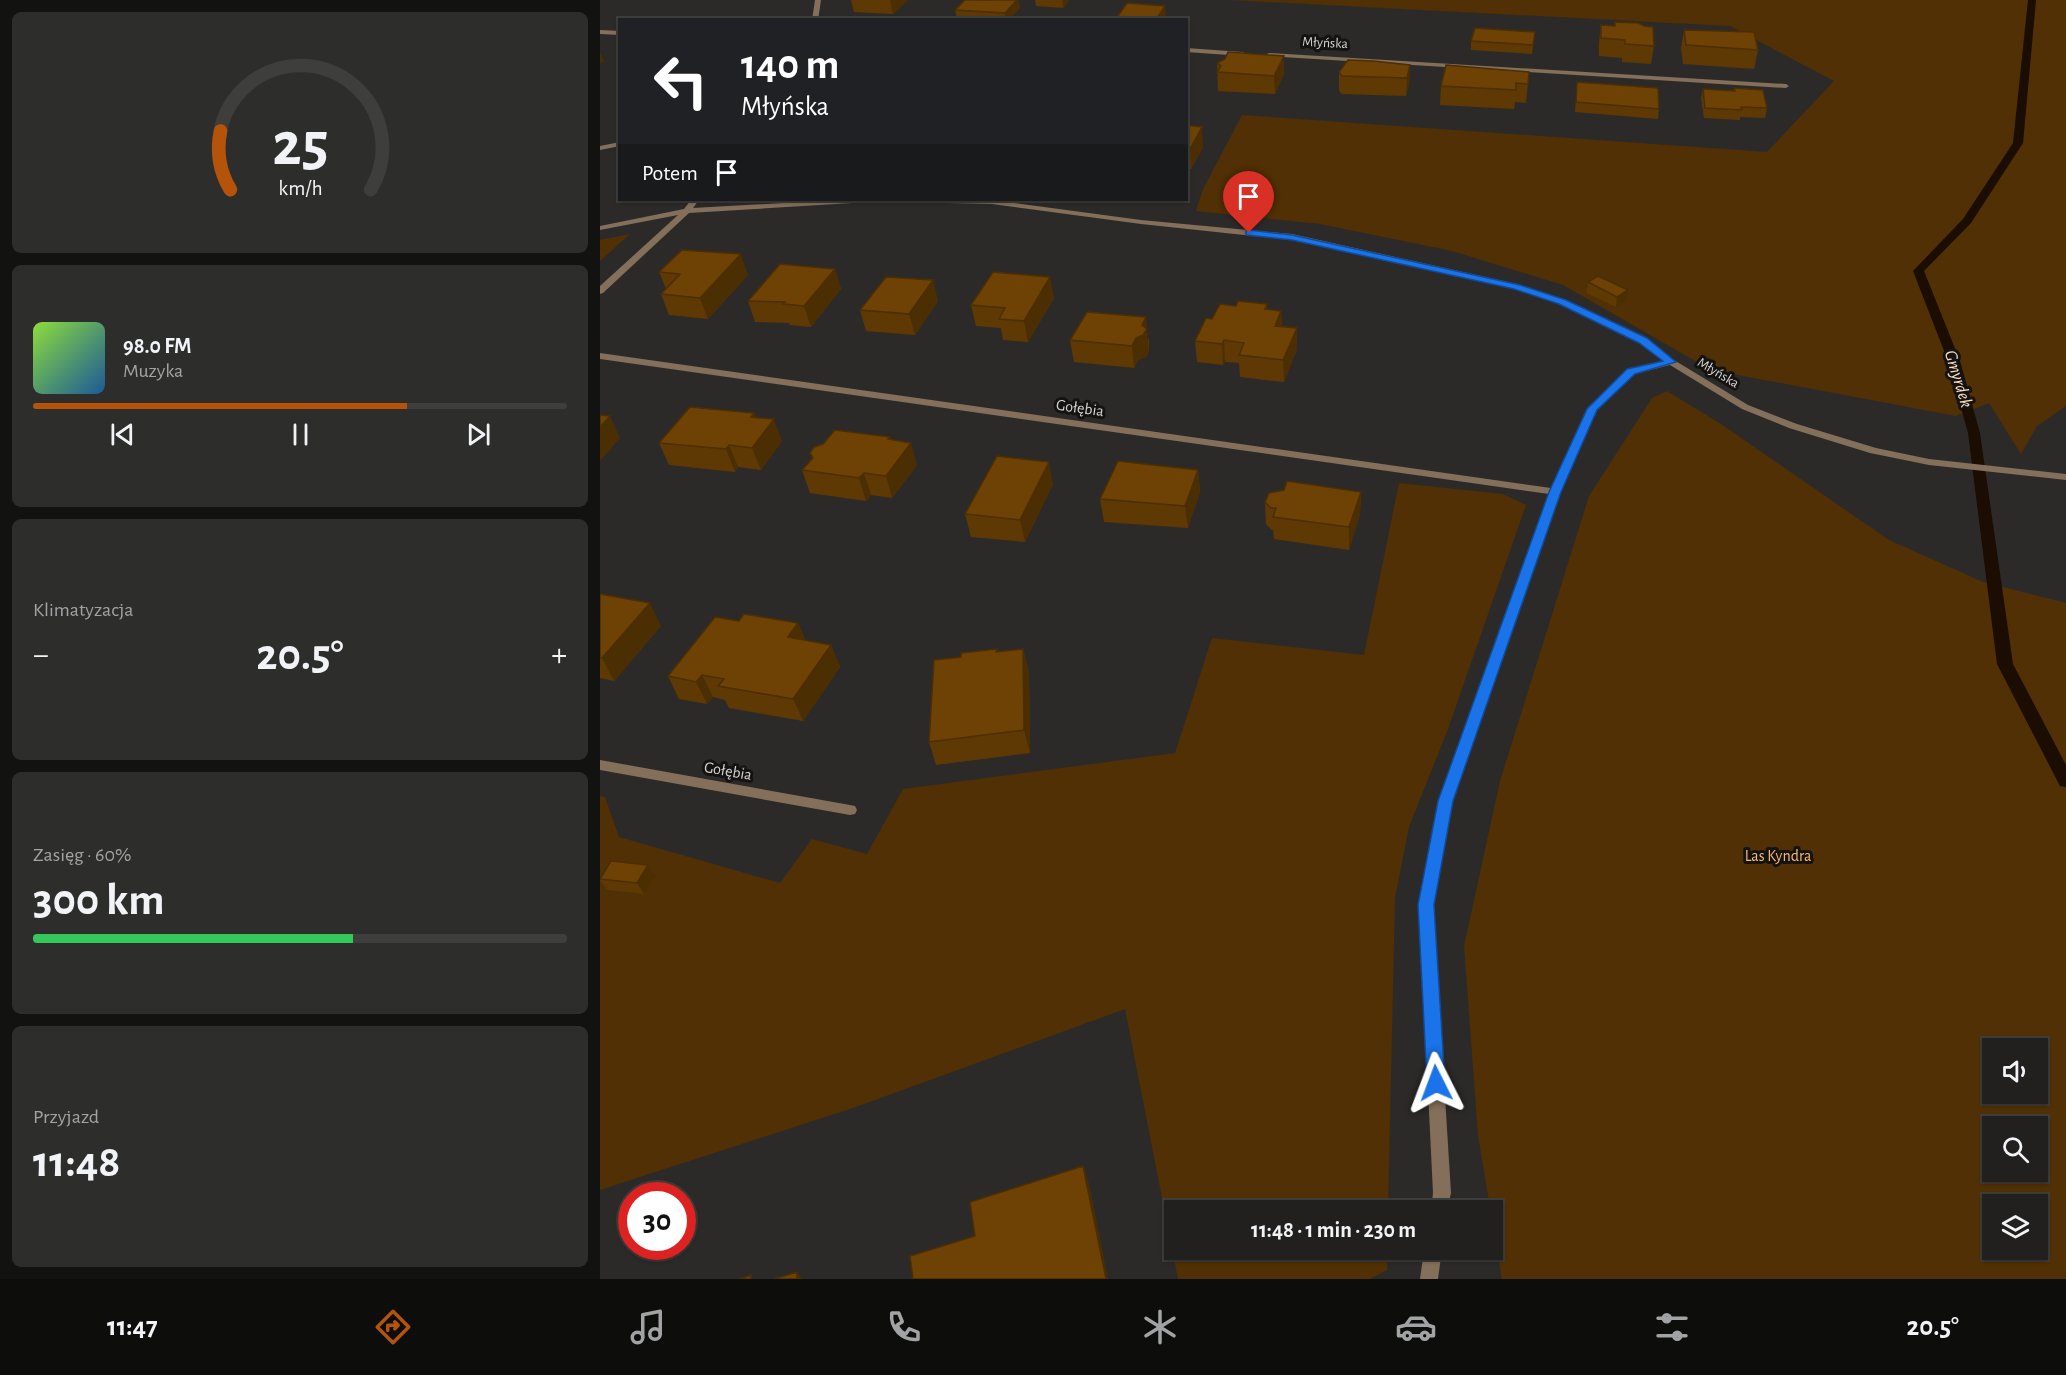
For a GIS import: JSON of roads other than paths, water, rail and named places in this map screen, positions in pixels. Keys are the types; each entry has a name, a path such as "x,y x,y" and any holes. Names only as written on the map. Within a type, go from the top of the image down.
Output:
{"street":[{"path":"815,18 818,0"},
{"path":"600,32 618,33"},
{"name":"Młyńska","path":"1188,50 1786,86"},
{"path":"600,148 618,144"},
{"path":"600,291 694,201"},
{"path":"600,228 687,210 851,201"},
{"name":"Młyńska","path":"948,201 992,202 1141,222 1292,237 1517,287 1562,302 1643,340 1671,362 1745,407 1793,426 1865,448 1929,462 2066,477"},
{"name":"Gołębia","path":"600,356 1555,492"},
{"path":"1441,1200 1426,905 1445,801 1555,492 1592,409 1631,372 1671,362"},
{"name":"Gołębia","path":"600,765 849,810"},
{"path":"1429,1279 1432,1260"}],"waterway":[{"name":"Gmyrdek","path":"2032,0 2018,143 1967,221 1918,271 1954,361 1974,433 2005,664 2066,781"}],"park label":[{"name":"Las Kyndra","path":"1778,856"}]}
